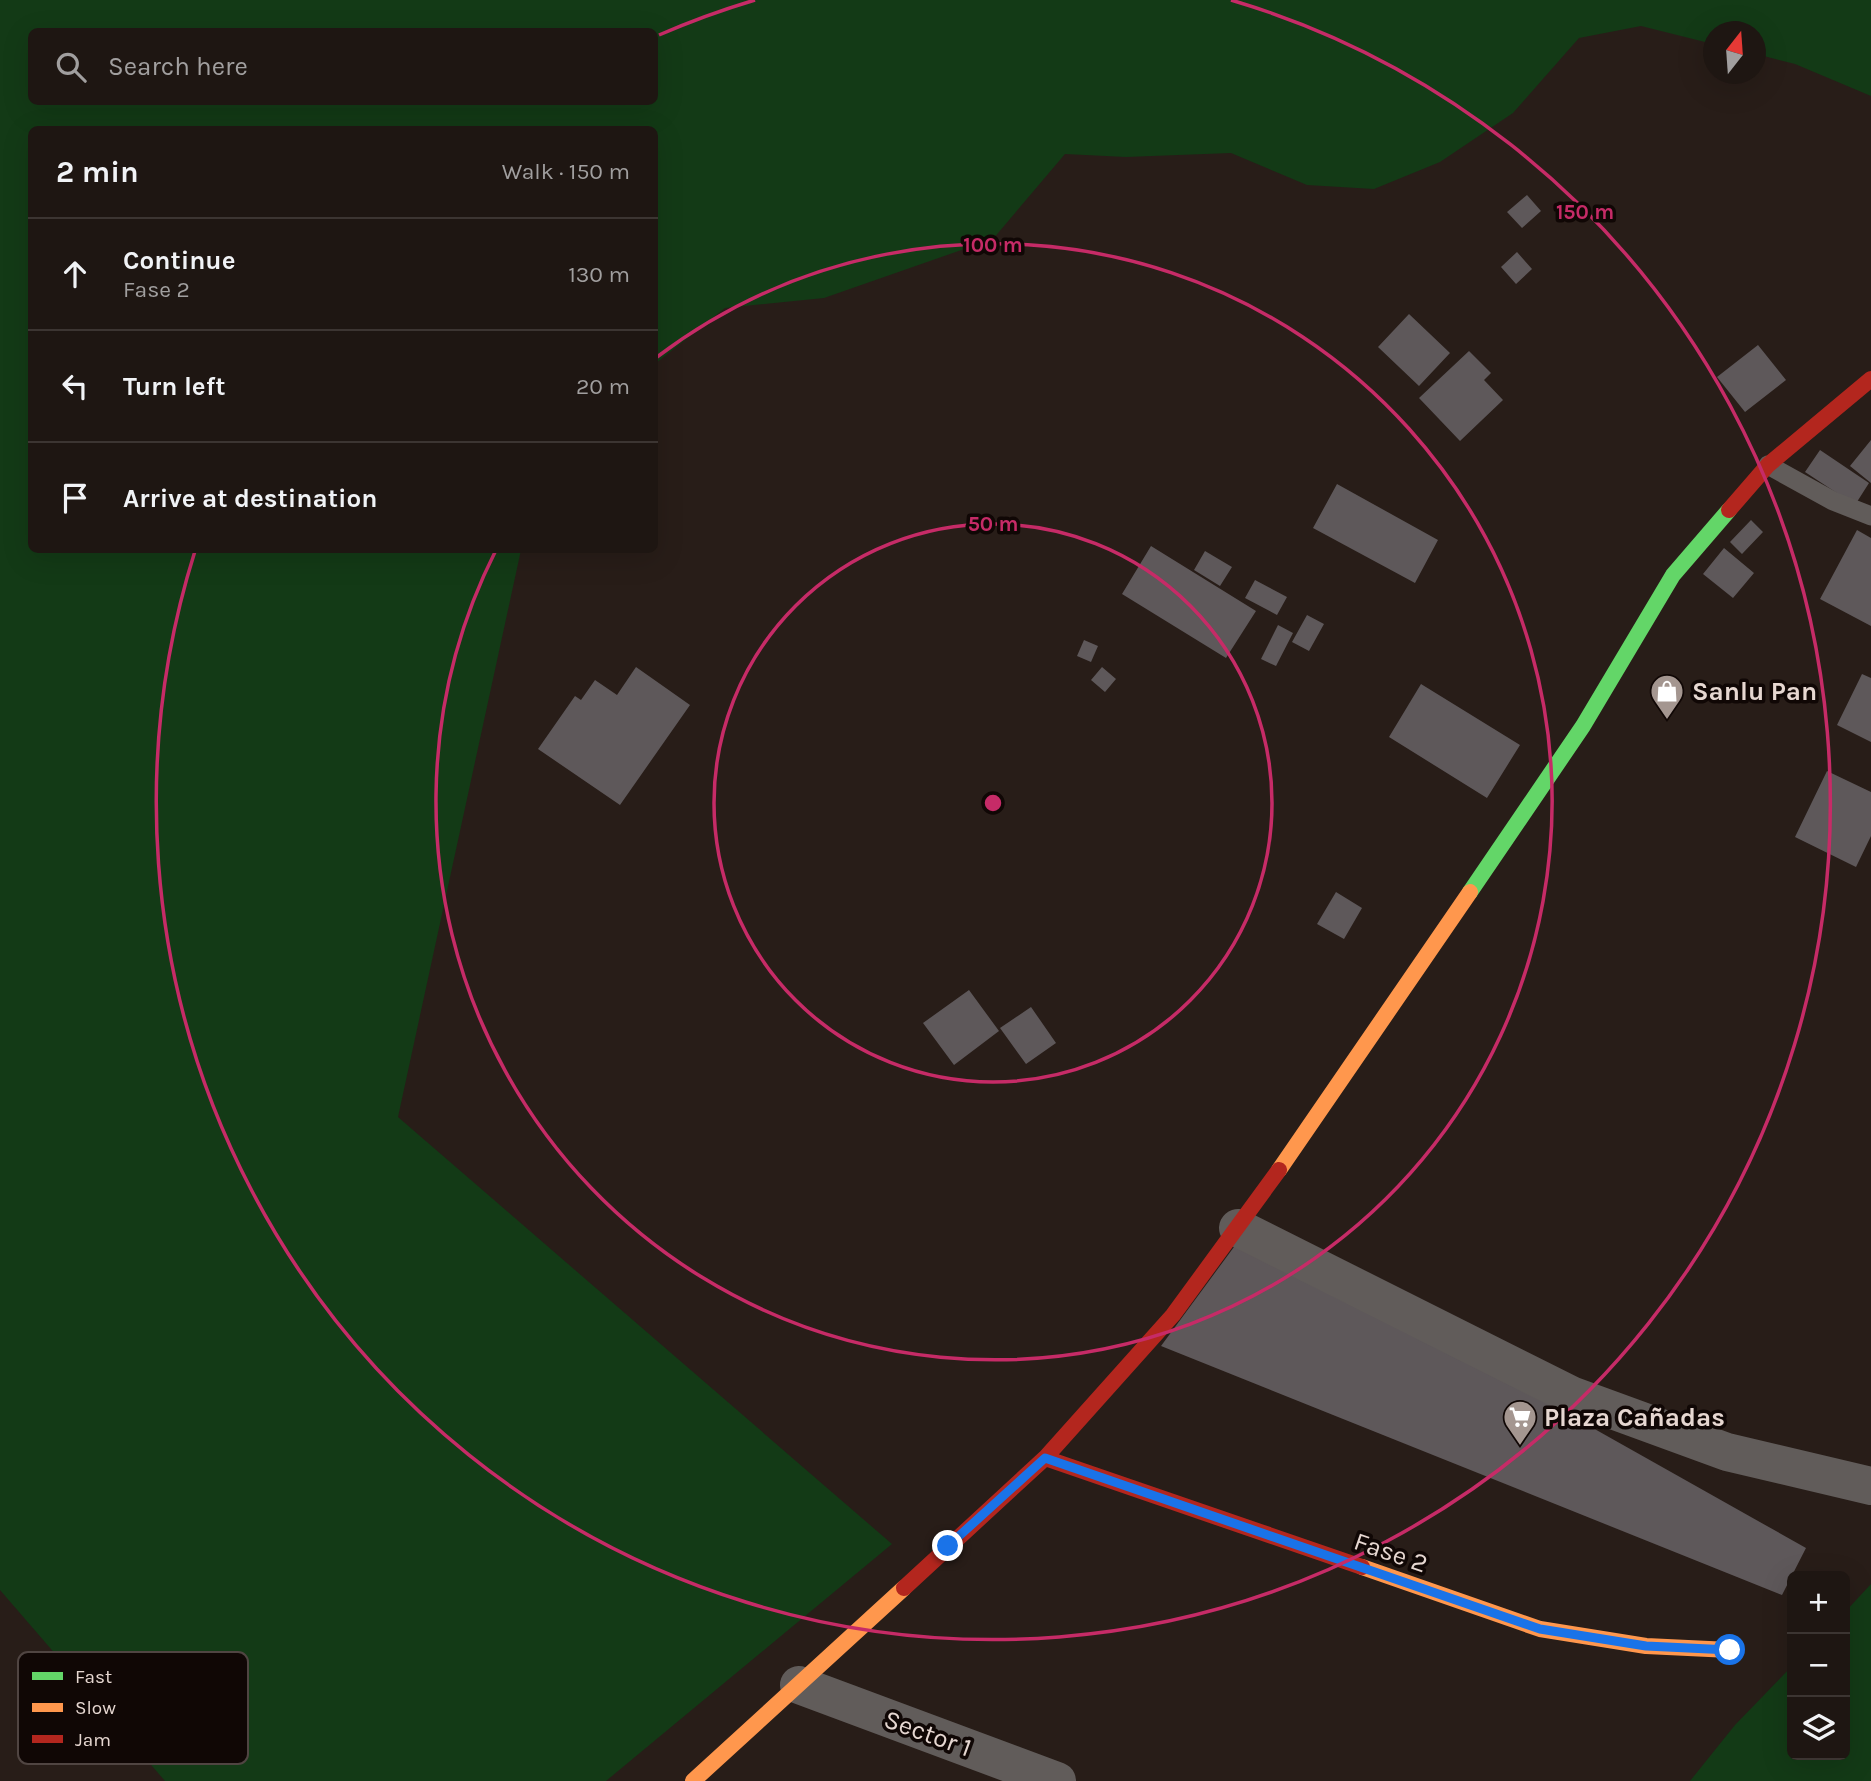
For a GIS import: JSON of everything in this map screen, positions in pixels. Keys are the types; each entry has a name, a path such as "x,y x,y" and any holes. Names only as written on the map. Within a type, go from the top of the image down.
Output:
{"street":[{"path":"693,1781 1045,1458 1173,1315 1238,1228 1583,726 1673,575 1768,465 1871,379"},
{"path":"1238,1228 1571,1395 1727,1452 1871,1486"},
{"name":"Fase 2","path":"1045,1458 1540,1629 1646,1646 1730,1650"},
{"name":"Sector 1","path":"799,1685 1057,1781"}],"lane":[{"path":"1768,465 1833,501 1871,516"}],"green space":[{"path":"0,0 1871,0 1871,96 1795,64 1766,57 1766,21 1703,21 1703,42 1641,26 1579,38 1513,113 1440,162 1374,189 1307,185 1231,153 1126,157 1065,154 993,239 824,298 725,308 658,362 658,126 28,126 28,553 520,553 398,1117 892,1544 606,1781 165,1781 150,1764 248,1764 248,1652 54,1652 0,1590"},
{"path":"1871,1584 1871,1781 1690,1781 1735,1725 1787,1671 1787,1760 1850,1760 1850,1607"}],"building":[{"path":"1527,195 1541,211 1522,228 1507,212"},
{"path":"1517,252 1532,269 1516,284 1501,267"},
{"path":"1409,314 1450,353 1419,386 1378,347"},
{"path":"1758,345 1786,380 1745,412 1717,377"},
{"path":"1469,351 1491,373 1484,380 1503,400 1460,441 1419,398"},
{"path":"1871,440 1871,483 1850,466"},
{"path":"1820,450 1869,483 1855,505 1805,472"},
{"path":"1337,484 1438,540 1415,583 1313,528"},
{"path":"1751,520 1763,532 1742,554 1730,542"},
{"path":"1857,530 1871,538 1871,626 1820,599"},
{"path":"1151,546 1256,611 1226,658 1122,594"},
{"path":"1724,548 1754,573 1733,598 1703,574"},
{"path":"1205,551 1232,567 1220,586 1194,570"},
{"path":"1255,580 1287,597 1277,615 1245,598"},
{"path":"1307,615 1324,624 1309,651 1292,642"},
{"path":"1278,625 1293,633 1276,666 1261,659"},
{"path":"1084,640 1098,646 1091,662 1077,656"},
{"path":"636,667 690,705 620,805 538,749 575,696 581,700 595,680 617,695"},
{"path":"1102,667 1116,679 1105,692 1091,680"},
{"path":"1862,674 1871,678 1871,742 1837,725"},
{"path":"1421,684 1520,745 1487,798 1389,737"},
{"path":"1827,771 1871,792 1871,836 1856,867 1795,837"},
{"path":"1336,892 1362,908 1344,939 1317,924"},
{"path":"969,990 999,1031 954,1065 923,1023"},
{"path":"1031,1007 1056,1043 1026,1064 1000,1028"},
{"name":"Plaza Cañadas","path":"1245,1232 1806,1548 1794,1571 1787,1571 1787,1585 1782,1595 1161,1346"}],"traffic: fast":[{"path":"1470,892 1583,726 1673,575 1729,510"}],"traffic: slow":[{"path":"1279,1170 1470,892"},
{"path":"1362,1567 1540,1629 1646,1646 1730,1650"},
{"path":"693,1781 904,1588"}],"traffic: jam":[{"path":"1729,510 1768,465 1871,379"},
{"path":"904,1588 1045,1458 1173,1315 1279,1170"},
{"path":"1045,1458 1362,1567"}],"place":[{"name":"Sanlu Pan","path":"1667,721"},
{"name":"Plaza Cañadas","path":"1520,1447"}],"route":[{"path":"948,1546 1045,1458 1540,1629 1646,1646 1730,1650"}]}
